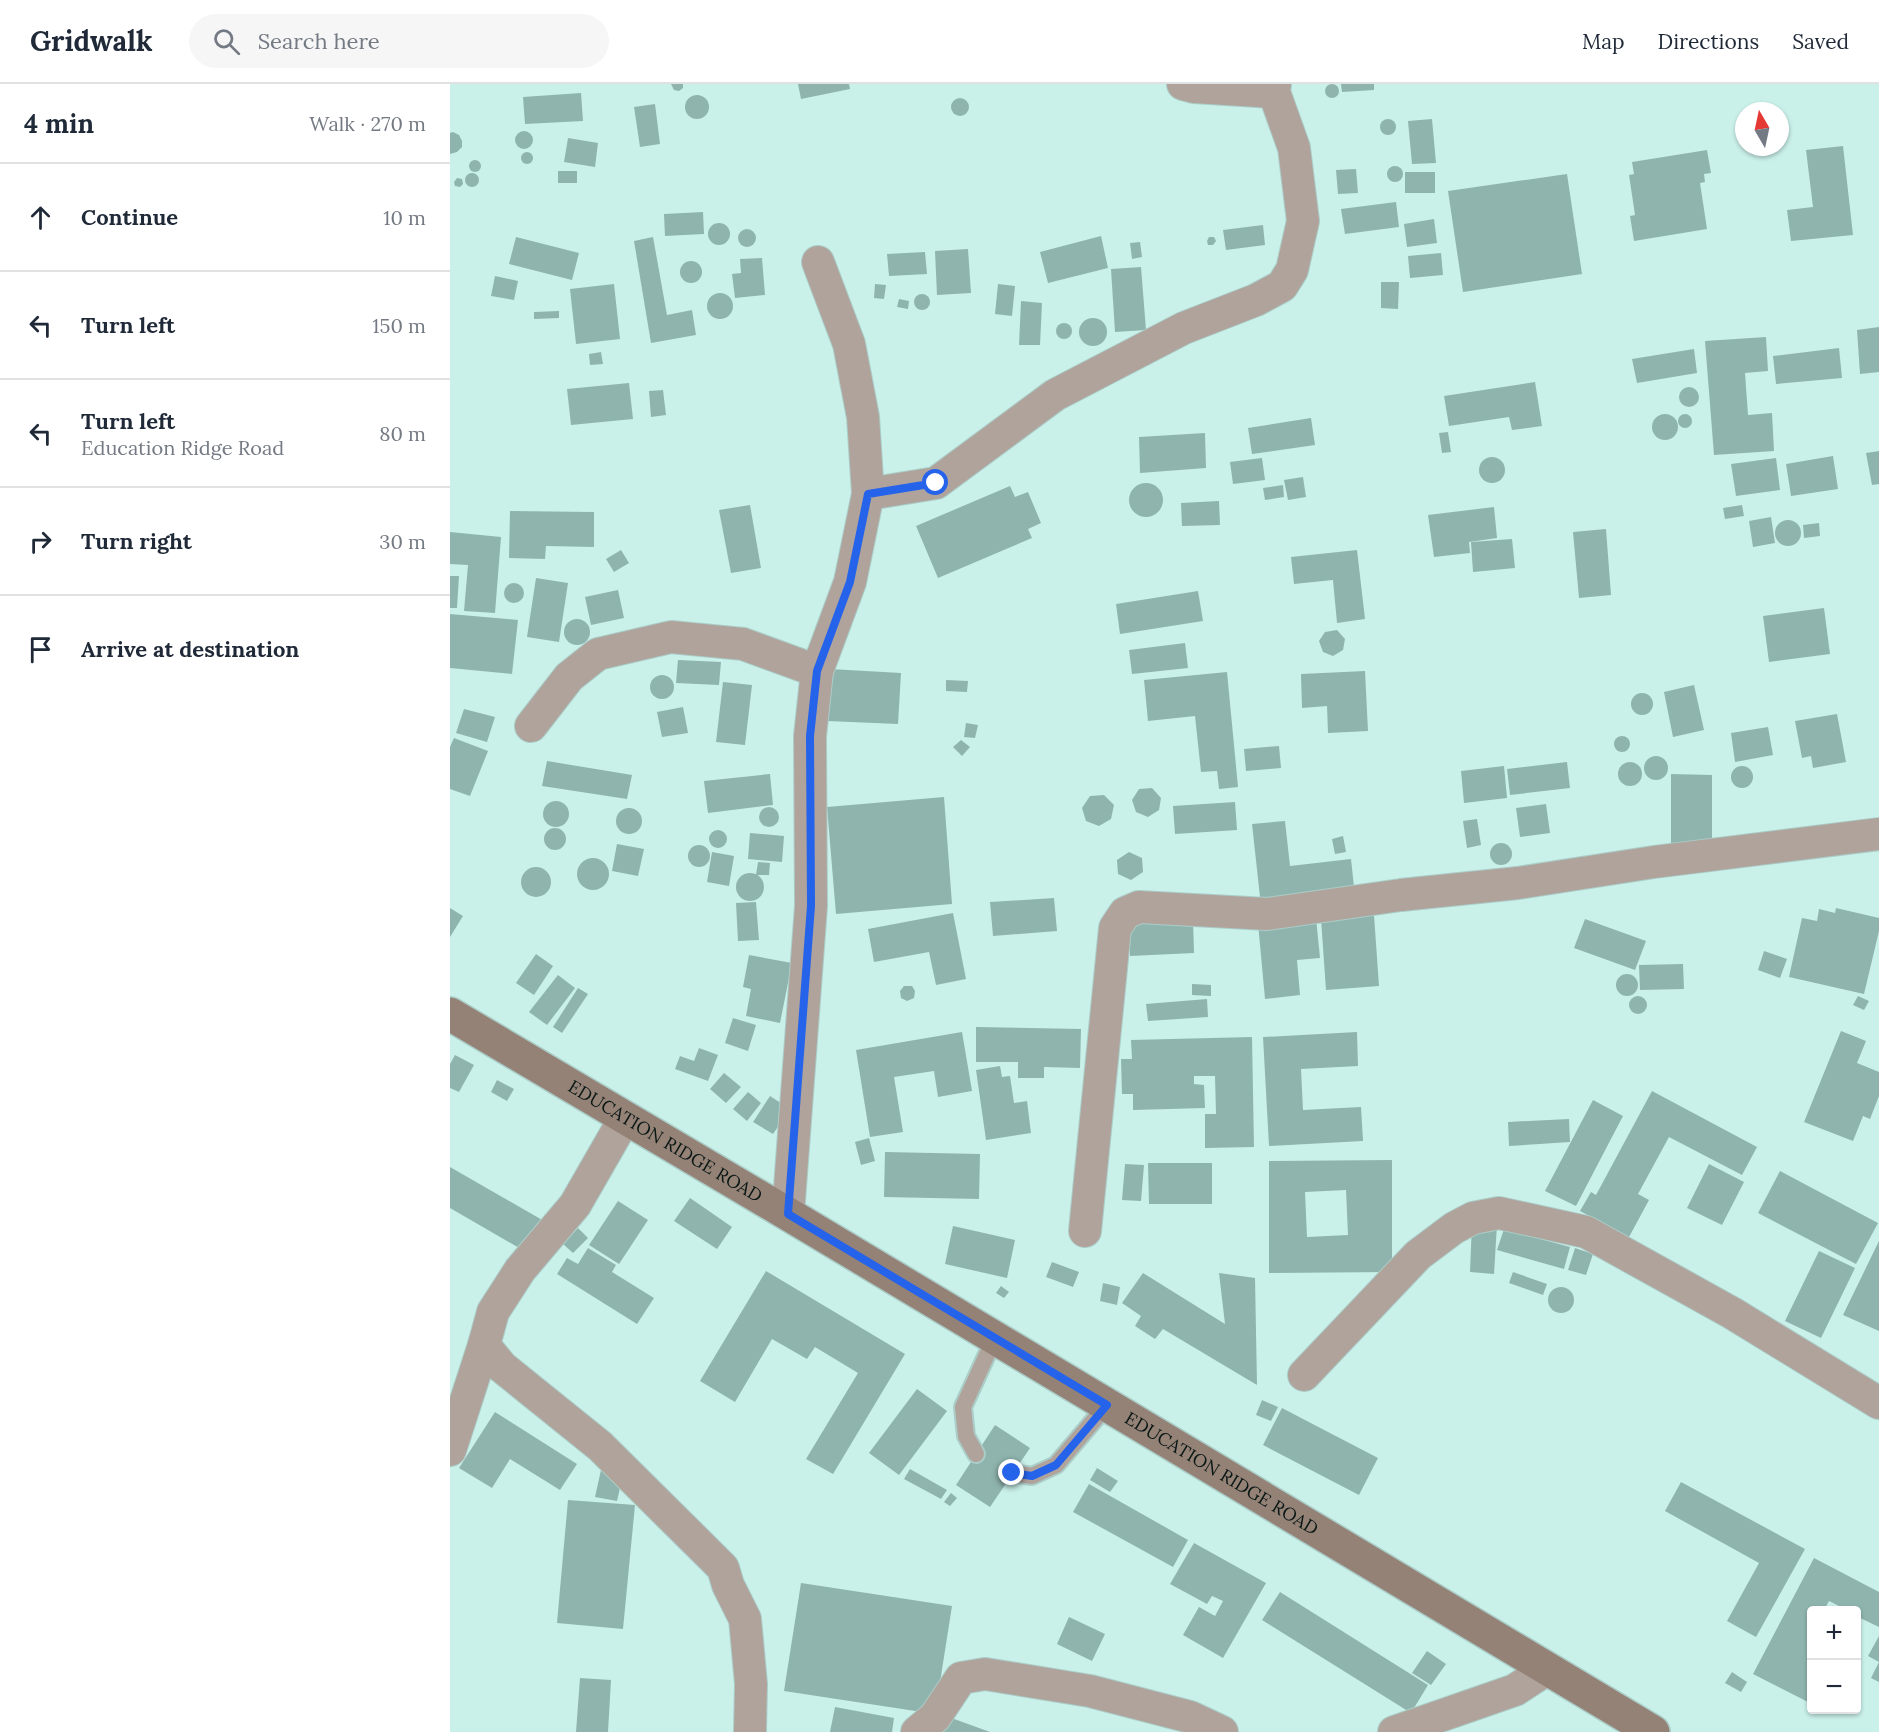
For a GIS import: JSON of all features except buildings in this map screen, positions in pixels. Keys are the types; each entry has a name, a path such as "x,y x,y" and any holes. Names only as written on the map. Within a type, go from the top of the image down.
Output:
{"main road":[{"name":"EDUCATION RIDGE ROAD","path":"450,1014 995,1337 1653,1732"}],"street":[{"path":"868,494 936,483 1055,395 1184,328 1257,300 1282,286 1292,270 1303,221 1294,148 1275,88 1194,87 1183,84"},
{"path":"788,1214 811,906 810,736 817,671 850,582 868,494 863,417 849,344 818,262"},
{"path":"531,726 568,677 598,654 671,637 743,645 817,671"},
{"path":"1085,1231 1091,1190 1115,928 1125,913 1139,907 1267,914 1879,834"},
{"path":"450,1450 493,1312 520,1270 575,1205 625,1118"},
{"path":"1304,1376 1418,1255 1454,1228 1473,1218 1499,1213 1586,1232 1732,1313 1879,1403"},
{"path":"484,1345 502,1367 600,1446 723,1568 728,1585 745,1619 750,1684 750,1732"},
{"path":"1394,1732 1515,1690 1547,1669"},
{"path":"917,1732 935,1717 962,1678 985,1674 1090,1691 1190,1717 1222,1732"}],"lane":[{"path":"976,1454 966,1436 963,1407 995,1337"},
{"path":"1012,1473 1032,1476 1056,1465 1107,1405"}],"route":[{"path":"936,483 868,494 850,582 817,671 810,736 811,906 788,1214 1107,1405 1056,1465 1032,1476 1012,1473"}]}
